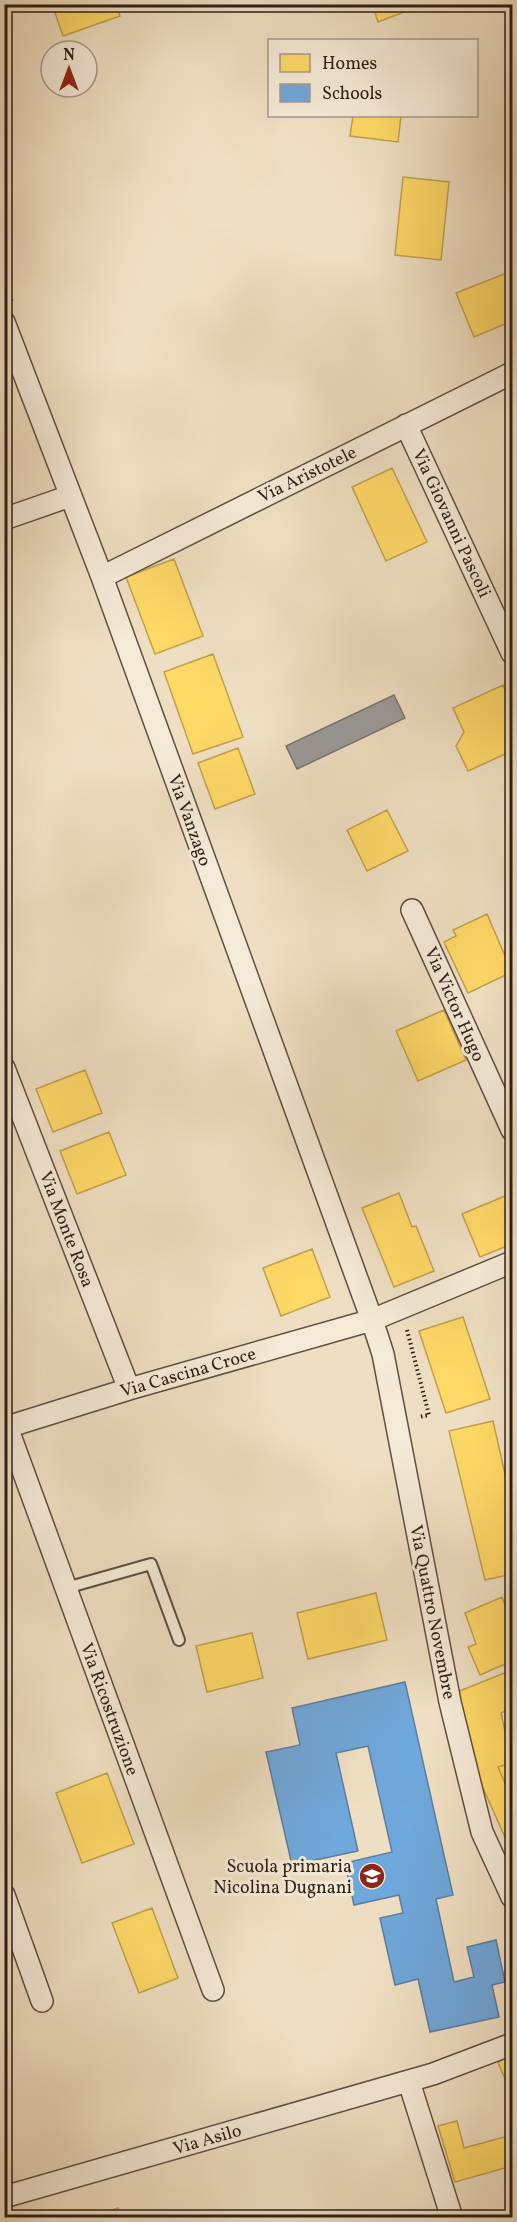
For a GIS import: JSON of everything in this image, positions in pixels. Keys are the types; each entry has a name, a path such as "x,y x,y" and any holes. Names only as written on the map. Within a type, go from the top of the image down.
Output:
{"street":[{"name":"Via Vanzago","path":"4,322 102,577 372,1320"},
{"name":"Via Aristotele","path":"102,577 513,373"},
{"name":"Via Giovanni Pascoli","path":"406,425 513,653"},
{"path":"4,519 70,496"},
{"name":"Via Victor Hugo","path":"412,910 513,1130"},
{"name":"Via Monte Rosa","path":"4,1068 129,1389"},
{"name":"Via Cascina Croce","path":"6,1428 129,1389 372,1320 513,1262"},
{"name":"Via Quattro Novembre","path":"372,1320 383,1354 455,1723 482,1832 513,1897"},
{"name":"Via Ricostruzione","path":"6,1428 213,1990"},
{"path":"4,1895 42,2001"},
{"name":"Via Asilo","path":"4,2197 409,2082 513,2044"},
{"path":"409,2082 452,2217"}],"lane":[{"path":"66,1588 151,1564 179,1640"}],"building: Homes":[{"path":"52,4 116,4 120,16 63,36"},
{"path":"372,4 425,4 378,22"},
{"path":"353,117 401,117 398,142 350,136"},
{"path":"403,177 449,182 441,260 395,255"},
{"path":"512,271 512,321 474,337 456,293"},
{"path":"392,468 427,542 386,561 352,487"},
{"path":"174,559 203,636 155,654 126,577"},
{"path":"213,654 243,737 193,754 164,672"},
{"path":"503,685 512,707 512,751 468,771 456,746 464,732 453,708"},
{"path":"238,748 255,794 215,809 198,763"},
{"path":"387,810 408,851 367,871 347,830"},
{"path":"487,914 512,972 468,993 444,942 456,936 453,930"},
{"path":"444,1010 466,1060 418,1081 396,1031"},
{"path":"85,1070 102,1113 53,1132 36,1089"},
{"path":"109,1132 126,1175 77,1194 60,1151"},
{"path":"399,1193 412,1227 416,1226 434,1271 394,1287 362,1208"},
{"path":"512,1193 512,1244 480,1257 462,1214"},
{"path":"312,1249 330,1297 281,1316 263,1268"},
{"path":"463,1317 490,1399 446,1413 419,1331"},
{"path":"493,1421 512,1505 512,1574 485,1580 449,1431"},
{"path":"376,1593 387,1640 308,1659 297,1613"},
{"path":"502,1597 512,1622 512,1661 480,1675 468,1647 476,1644 465,1613"},
{"path":"252,1633 263,1678 207,1692 196,1646"},
{"path":"512,1670 512,1708 501,1713 512,1763 498,1767 512,1800 512,1853 475,1770 457,1692"},
{"path":"512,1763 512,1800 498,1767"},
{"path":"107,1773 134,1844 82,1863 56,1793"},
{"path":"152,1908 178,1978 139,1993 112,1923"},
{"path":"512,2055 512,2078 505,2079 498,2062"},
{"path":"457,2121 464,2148 512,2135 512,2166 455,2182 438,2126"},
{"path":"118,2208 122,2218 90,2218"}],"building: Schools":[{"path":"405,1682 453,1895 436,1899 454,1982 474,1977 467,1947 496,1940 505,1982 492,1985 499,2017 430,2032 418,1979 395,1985 380,1918 403,1913 399,1895 354,1905 345,1863 392,1852 368,1746 336,1753 358,1851 292,1865 266,1752 300,1745 292,1708"}],"building: Industry":[{"path":"394,695 405,718 297,769 286,746"}],"place":[{"name":"Scuola primaria Nicolina Dugnani","path":"372,1876"}]}
